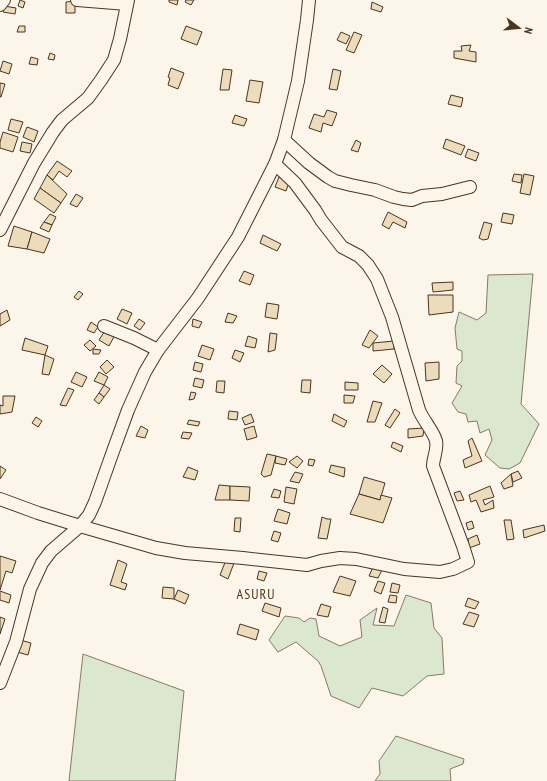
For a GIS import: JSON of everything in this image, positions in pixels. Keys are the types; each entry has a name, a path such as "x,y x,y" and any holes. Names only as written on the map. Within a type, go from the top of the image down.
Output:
{"street":[{"path":"0,5 4,0"},
{"path":"0,230 5,208 53,132 62,120 88,98 114,60 120,39 127,2 78,0"},
{"path":"0,683 16,642 30,589 42,563 51,551 80,526 89,515 128,410 145,372 158,350 198,298 238,237 275,164 284,140 298,80 310,0"},
{"path":"284,140 309,163 335,181 375,190 399,198 412,200 422,196 442,194 470,187"},
{"path":"0,499 80,526 156,548 185,553 307,565 327,560 345,558 404,569 440,572 453,569 468,562 433,466 436,442 419,410 392,317 377,279 368,265 359,256 342,247 295,183 275,164"},
{"path":"104,326 134,338 158,350"}],"green space":[{"path":"533,274 521,404 539,424 520,463 509,469 500,468 485,455 492,440 489,429 480,433 477,421 468,422 466,414 458,412 452,403 462,386 456,383 457,366 462,361 462,351 457,349 455,328 459,312 477,320 486,313 488,275"},
{"path":"406,595 431,603 434,628 442,638 444,674 427,676 403,696 372,688 359,708 331,696 318,661 296,642 278,652 269,640 285,616 299,618 304,622 310,618 316,619 319,636 340,646 362,637 360,620 377,608 373,625 394,626"},
{"path":"83,654 184,691 175,781 69,781"},
{"path":"396,736 464,759 463,764 450,769 451,781 375,781 380,774 379,761"}],"building":[{"path":"20,0 25,2 23,8 18,6"},
{"path":"169,0 178,0 177,5 169,2"},
{"path":"186,0 194,0 191,5 185,2"},
{"path":"75,1 75,13 66,13 66,2"},
{"path":"372,2 383,7 381,12 371,9"},
{"path":"4,6 16,8 15,14 3,12"},
{"path":"19,26 25,26 25,32 17,32"},
{"path":"186,26 202,32 197,45 181,39"},
{"path":"341,32 350,36 346,44 337,40"},
{"path":"354,32 362,35 354,53 346,50"},
{"path":"471,45 469,51 476,52 476,62 454,58 454,51 462,51 461,46"},
{"path":"50,53 55,55 54,60 48,59"},
{"path":"31,57 38,59 37,65 29,64"},
{"path":"3,61 12,64 9,74 0,71"},
{"path":"171,68 184,73 178,89 168,85 170,78 168,77"},
{"path":"223,69 232,70 229,90 220,90"},
{"path":"333,69 341,71 337,90 329,89"},
{"path":"250,80 263,82 259,103 246,101"},
{"path":"0,83 5,84 1,97 0,97"},
{"path":"451,95 463,98 461,107 448,104"},
{"path":"327,110 337,113 332,126 323,123 321,132 309,128 314,114 324,117"},
{"path":"235,115 247,119 244,126 232,123"},
{"path":"11,119 23,122 19,133 8,130"},
{"path":"27,127 38,131 34,142 23,137"},
{"path":"3,132 18,137 13,152 0,148"},
{"path":"446,139 465,146 461,155 443,148"},
{"path":"356,140 361,143 358,152 351,150"},
{"path":"22,142 32,144 30,153 20,151"},
{"path":"468,149 479,153 476,161 465,157"},
{"path":"57,161 72,171 67,177 59,171 53,180 47,175"},
{"path":"514,174 522,175 521,183 512,181"},
{"path":"524,174 534,176 530,195 520,193"},
{"path":"47,175 67,194 61,203 40,188"},
{"path":"279,177 290,180 286,191 275,187"},
{"path":"40,188 61,203 54,213 34,199"},
{"path":"76,194 83,198 77,207 70,204"},
{"path":"388,212 407,222 405,228 393,222 389,229 382,225"},
{"path":"503,213 514,215 512,224 501,222"},
{"path":"50,214 56,217 52,225 44,222"},
{"path":"44,222 52,225 49,232 40,228"},
{"path":"484,222 492,224 488,239 483,240 479,238"},
{"path":"14,226 32,232 27,249 8,246"},
{"path":"32,232 50,239 44,253 27,249"},
{"path":"263,235 281,244 277,251 260,243"},
{"path":"244,271 254,275 250,285 239,281"},
{"path":"453,282 453,290 433,292 432,283"},
{"path":"79,291 83,294 78,300 74,297"},
{"path":"428,295 453,295 453,312 429,315"},
{"path":"267,303 279,305 277,319 265,317"},
{"path":"122,309 132,313 127,324 117,319"},
{"path":"7,310 10,320 0,326 0,314"},
{"path":"228,313 237,316 233,323 225,322"},
{"path":"139,319 145,323 140,330 134,326"},
{"path":"193,319 202,322 199,328 192,326"},
{"path":"91,322 98,327 94,333 87,330"},
{"path":"106,329 115,335 109,346 99,340"},
{"path":"370,330 378,336 369,348 362,345"},
{"path":"270,333 277,334 275,350 268,352"},
{"path":"248,336 257,339 255,348 245,346"},
{"path":"25,338 48,346 45,355 22,350"},
{"path":"90,340 96,346 90,351 84,345"},
{"path":"394,341 394,349 373,351 373,343"},
{"path":"202,345 214,349 210,360 198,356"},
{"path":"93,349 101,350 99,354 93,354"},
{"path":"235,350 244,353 240,362 232,358"},
{"path":"45,355 54,359 49,375 42,374"},
{"path":"107,360 114,367 106,374 100,367"},
{"path":"195,362 203,364 201,372 193,370"},
{"path":"439,362 439,379 426,381 425,363"},
{"path":"382,365 392,374 384,383 373,374"},
{"path":"76,372 87,377 82,387 71,382"},
{"path":"99,372 108,377 104,385 94,381"},
{"path":"195,378 204,380 202,388 193,386"},
{"path":"302,380 311,380 310,393 301,392"},
{"path":"217,381 225,381 224,393 216,392"},
{"path":"345,382 358,383 358,390 345,390"},
{"path":"104,385 110,389 104,397 99,393"},
{"path":"68,388 74,390 66,406 60,405"},
{"path":"191,392 196,393 194,399 189,400"},
{"path":"99,393 104,397 99,404 94,400"},
{"path":"344,395 355,396 353,403 344,403"},
{"path":"3,396 15,396 12,412 0,414 0,405 3,406"},
{"path":"373,401 382,403 375,422 367,422"},
{"path":"395,409 400,413 390,428 385,425"},
{"path":"229,411 238,412 237,420 228,419"},
{"path":"251,414 254,422 245,425 242,418"},
{"path":"334,414 347,421 344,427 332,421"},
{"path":"36,417 42,421 38,427 32,423"},
{"path":"189,420 200,422 198,426 187,424"},
{"path":"141,426 148,430 145,438 136,436"},
{"path":"254,426 257,437 247,440 244,429"},
{"path":"424,428 423,436 408,438 408,429"},
{"path":"183,432 192,433 189,439 181,438"},
{"path":"472,438 482,461 465,468 463,460 472,456 468,441"},
{"path":"393,442 403,446 401,452 391,447"},
{"path":"267,454 276,456 271,475 264,477 261,474"},
{"path":"276,456 287,459 285,465 275,463"},
{"path":"297,456 303,461 297,468 289,462"},
{"path":"309,459 315,460 313,466 308,465"},
{"path":"331,465 345,468 344,477 329,472"},
{"path":"0,466 6,470 0,479"},
{"path":"188,467 198,471 195,480 183,477"},
{"path":"518,471 522,478 513,482 511,474"},
{"path":"295,472 303,474 299,483 290,481"},
{"path":"511,474 513,486 504,489 501,483"},
{"path":"364,477 385,483 380,500 359,494"},
{"path":"219,485 230,486 230,500 215,500"},
{"path":"230,486 250,487 249,501 230,500"},
{"path":"490,486 494,497 483,500 485,505 493,500 494,508 481,512 476,500 471,502 469,495"},
{"path":"286,487 297,489 294,504 284,502"},
{"path":"274,489 281,491 279,498 271,497"},
{"path":"460,491 464,500 457,501 454,493"},
{"path":"359,494 380,500 381,495 392,498 383,523 350,514"},
{"path":"278,509 290,513 287,524 274,521"},
{"path":"322,517 331,519 327,539 318,538"},
{"path":"235,518 241,518 240,532 234,531"},
{"path":"504,520 511,520 514,539 507,540"},
{"path":"472,521 474,528 468,530 466,523"},
{"path":"544,525 545,531 524,538 523,530"},
{"path":"274,531 281,533 278,542 271,540"},
{"path":"477,535 480,544 469,548 468,539"},
{"path":"0,556 16,561 12,573 6,571 0,590"},
{"path":"118,560 127,564 121,582 127,584 125,590 110,585"},
{"path":"226,560 234,563 228,579 220,575"},
{"path":"373,567 382,570 378,578 369,576"},
{"path":"259,571 267,573 264,581 257,579"},
{"path":"340,576 356,581 350,596 333,592"},
{"path":"378,581 385,583 381,594 374,591"},
{"path":"392,583 400,585 398,593 390,592"},
{"path":"163,587 174,588 174,599 162,598"},
{"path":"178,590 189,595 185,604 174,599"},
{"path":"0,591 11,595 9,603 0,600"},
{"path":"390,595 397,596 396,603 388,602"},
{"path":"468,598 479,602 475,609 465,606"},
{"path":"265,603 281,608 279,617 262,611"},
{"path":"321,604 331,607 328,617 317,615"},
{"path":"383,607 388,609 385,623 379,622"},
{"path":"469,612 479,615 474,627 463,624"},
{"path":"0,617 5,619 0,634"},
{"path":"240,624 259,630 256,640 237,634"},
{"path":"20,640 31,643 28,655 17,652"}],"district":[{"name":"ASURU","path":"256,594"}]}
